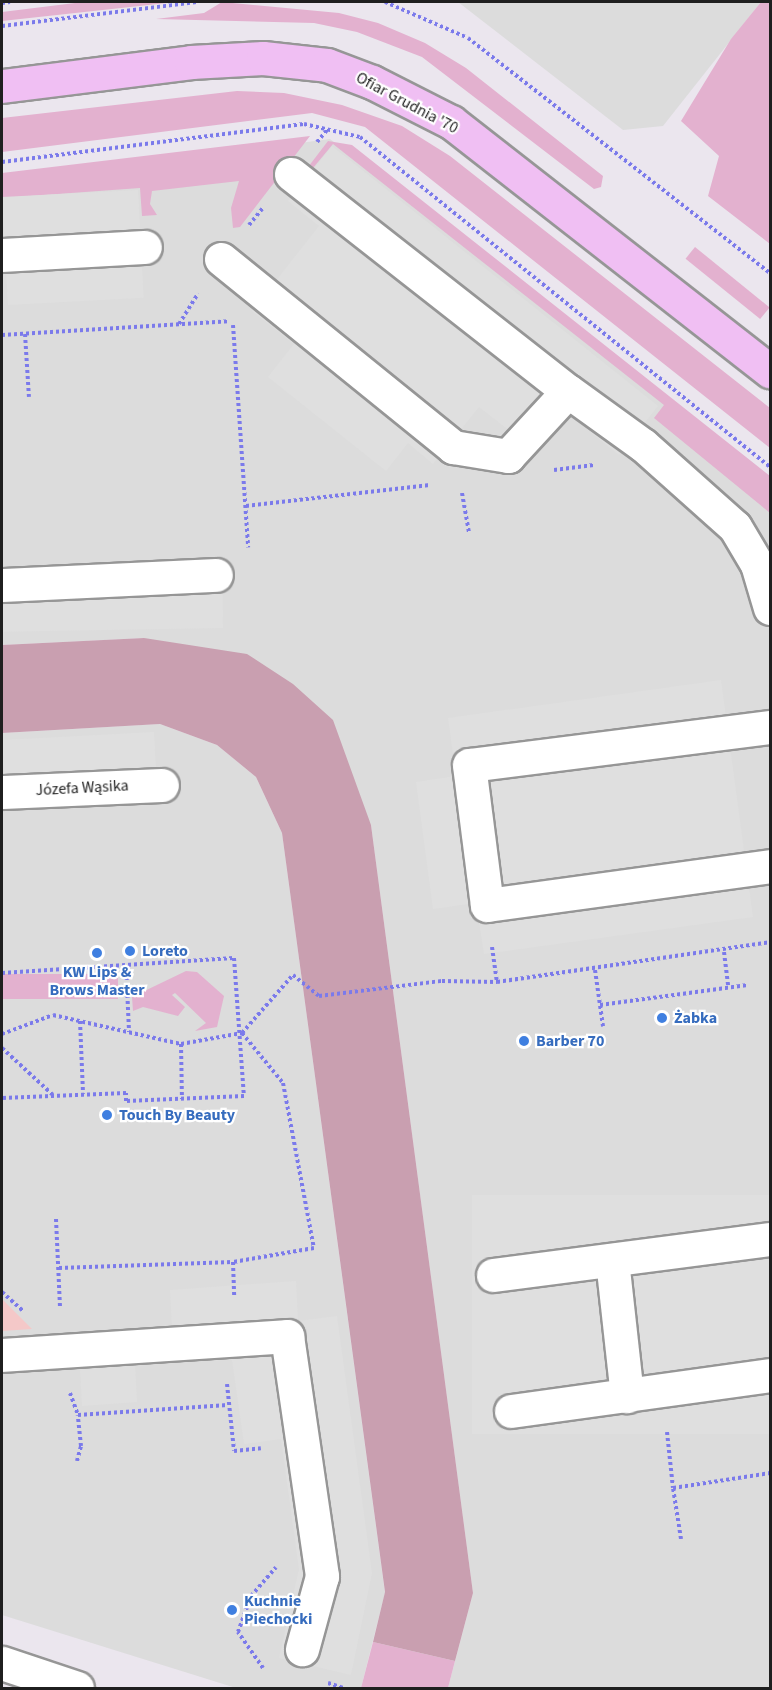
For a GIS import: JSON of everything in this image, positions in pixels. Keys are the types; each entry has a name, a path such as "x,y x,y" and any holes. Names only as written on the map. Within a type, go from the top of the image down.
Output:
{"street":[{"name":"Ofiar Grudnia '70","path":"2,86 191,62 263,58 327,65 372,82 451,122 771,371"},
{"path":"291,174 568,391 643,445 735,527 757,564 771,608"},
{"path":"2,255 145,247"},
{"path":"221,259 453,447 508,456 568,391"},
{"path":"2,585 216,575"},
{"path":"771,727 470,765 487,905 771,866"},
{"name":"Józefa Wąsika","path":"2,792 162,784"},
{"path":"492,1275 771,1239"},
{"path":"612,1260 627,1396"},
{"path":"2,1355 287,1336 322,1576 302,1649"},
{"path":"511,1411 771,1375"},
{"path":"2,1663 77,1689"}],"path":[{"path":"2,3 10,2"},
{"path":"2,26 197,2"},
{"path":"385,2 468,38 771,273"},
{"path":"221,259 233,321 249,546"},
{"path":"2,335 233,321"},
{"path":"25,334 29,397"},
{"path":"461,486 469,532"},
{"path":"2,1034 53,1015 181,1044 242,1033 293,975 319,996 442,981 497,982 724,952 771,942"},
{"path":"724,952 728,987"},
{"path":"2,973 234,958 242,1033 244,1096 126,1101 126,1093 2,1098"},
{"path":"126,965 129,1032"},
{"path":"595,970 603,1026"},
{"path":"600,1005 748,985"},
{"path":"80,1021 83,1094"},
{"path":"59,1268 233,1262 314,1248 284,1083 242,1033"},
{"path":"181,1044 182,1099"},
{"path":"2,1048 53,1095"},
{"path":"56,1219 60,1302"},
{"path":"233,1262 236,1340 226,1368 234,1451 264,1448"},
{"path":"67,1385 78,1415 81,1446 77,1461"},
{"path":"662,1391 681,1539"},
{"path":"78,1415 228,1405"},
{"path":"674,1488 771,1473"},
{"path":"259,1667 238,1632 250,1596 286,1556 318,1552"},
{"path":"335,1685 343,1689"}],"shaded area":[{"path":"83,2 176,2 2,21 2,12"},
{"path":"222,2 339,13 378,23 425,43 466,68 603,176 601,187 594,189 422,57 357,32 314,23 156,19 204,13"},
{"path":"458,2 761,2 663,126 623,130"},
{"path":"761,2 770,2 770,244 708,196 719,156 681,121 731,39"},
{"path":"237,91 284,93 342,105 402,126 450,156 770,408 770,448 365,127 312,113 2,152 2,118"},
{"path":"310,136 240,227 233,228 231,208 239,181 152,191 150,204 157,215 142,216 140,188 2,198 2,173"},
{"path":"330,139 770,484 770,1688 448,1688 473,1593 371,825 144,638 2,645 2,182"},
{"path":"328,141 352,145 770,476 770,513 654,418 664,405 333,144 303,180 302,175"},
{"path":"332,146 658,406 619,455 568,414 537,452 479,407 433,464 408,443 386,471 268,377 294,344 252,311 319,226 288,201"},
{"path":"138,190 144,298 8,305 2,197"},
{"path":"695,247 770,307 760,319 686,259"},
{"path":"222,568 223,628 3,632 2,572"},
{"path":"144,638 247,654 293,684 333,720 371,825 473,1593 455,1661 373,1642 385,1592 282,833 256,777 217,745 160,724 2,733 2,645"},
{"path":"721,680 753,917 484,954 476,903 433,909 416,782 456,776 448,718"},
{"path":"160,724 217,745 256,777 282,833 385,1593 361,1688 236,1688 2,1615 2,733"},
{"path":"154,732 156,768 4,776 2,740"},
{"path":"186,971 197,972 224,996 217,1027 195,1031 206,1023 175,993 172,995 185,1007 178,1016 143,1007 133,1011 132,997"},
{"path":"2,974 118,974 118,999 2,999"},
{"path":"472,1195 770,1195 770,1434 472,1434"},
{"path":"296,1281 298,1321 337,1316 372,1573 351,1675 279,1658 299,1569 281,1439 244,1444 232,1360 135,1363 137,1402 82,1406 78,1331 172,1329 170,1290"},
{"path":"2,1299 32,1329 2,1331"},
{"path":"373,1642 455,1661 448,1688 361,1688"}],"place":[{"name":"Loreto","path":"130,951"},
{"name":"KW Lips & Brows Master","path":"97,953"},
{"name":"Żabka","path":"662,1018"},
{"name":"Barber 70","path":"524,1041"},
{"name":"Touch By Beauty","path":"107,1115"},
{"name":"Kuchnie Piechocki","path":"232,1610"}]}
